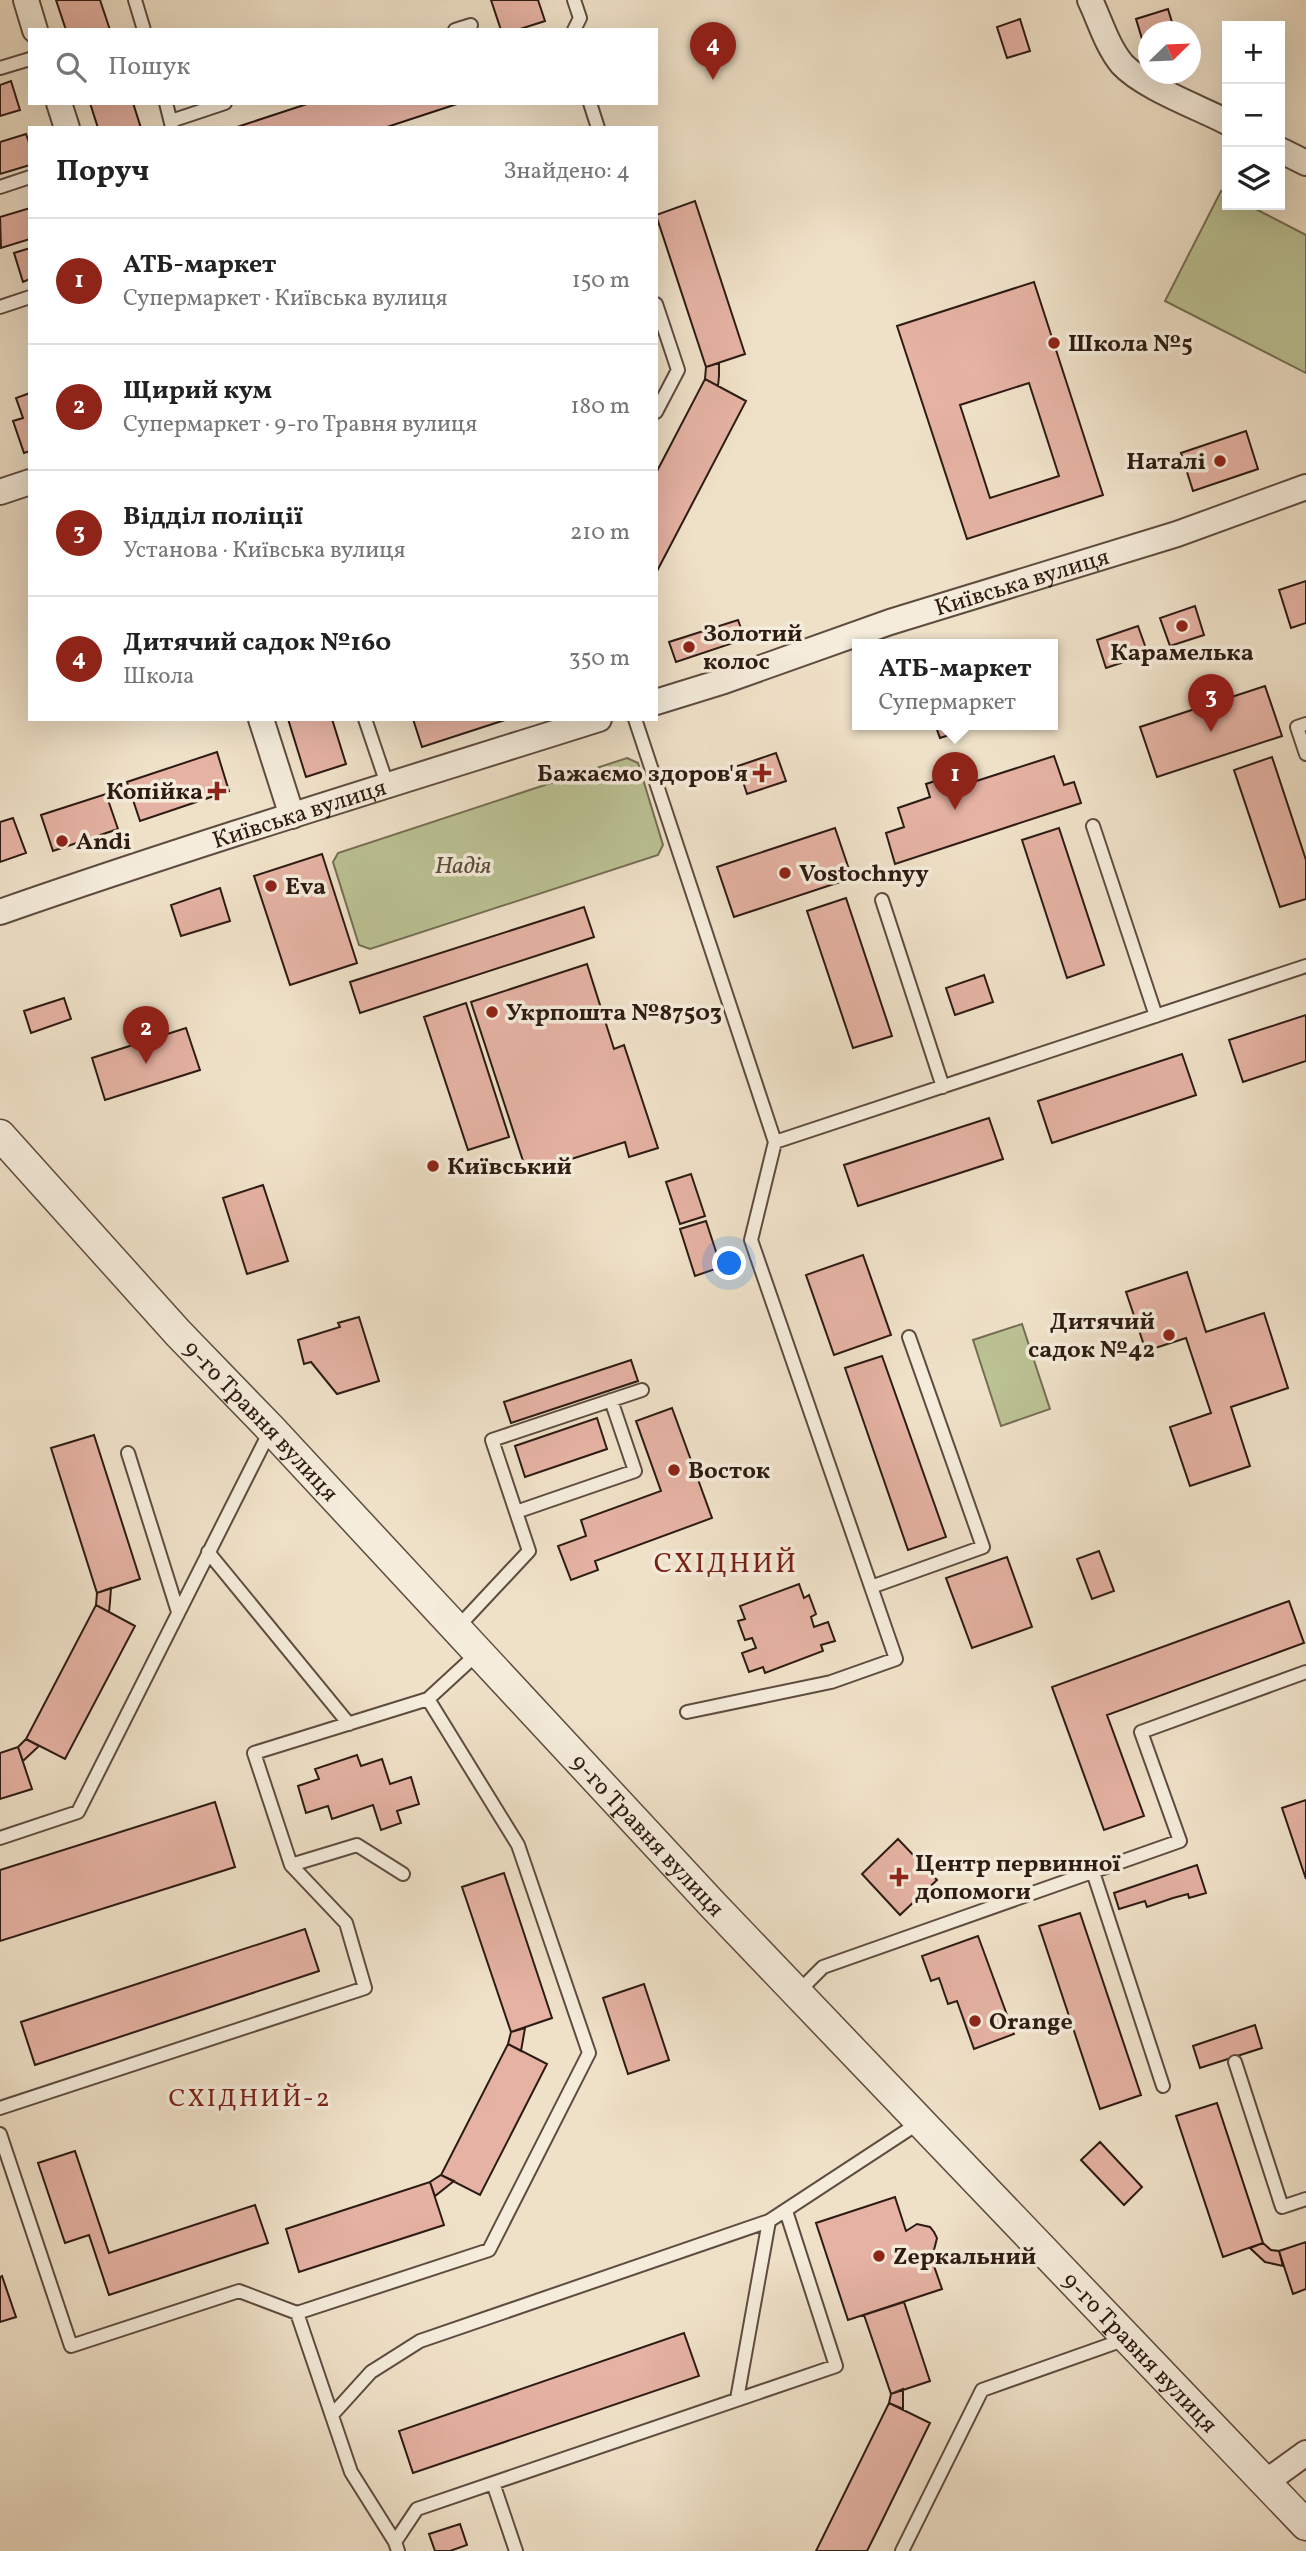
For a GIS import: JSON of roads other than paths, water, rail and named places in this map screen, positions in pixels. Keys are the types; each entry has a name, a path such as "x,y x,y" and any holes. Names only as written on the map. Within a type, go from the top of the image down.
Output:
{"street":[{"path":"26,0 34,28"},
{"path":"1090,0 1110,45 1122,64 1141,80 1222,120"},
{"path":"60,105 65,126"},
{"path":"1285,152 1306,163"},
{"path":"0,492 28,483"},
{"name":"Київська вулиця","path":"658,701 890,622 1177,534 1306,486"},
{"path":"262,721 292,816"},
{"name":"Київська вулиця","path":"0,912 387,784 592,721"},
{"name":"9-го Травня вулиця","path":"0,1135 178,1333 271,1429 797,1993 1306,2525"},
{"path":"1266,2482 1306,2453"}],"lane":[{"path":"135,0 143,28"},
{"path":"574,0 580,18 575,28"},
{"path":"461,28 471,25"},
{"path":"0,68 28,60"},
{"path":"167,105 172,124 220,105"},
{"path":"591,105 597,126"},
{"path":"0,187 28,178"},
{"path":"0,307 28,298"},
{"path":"658,310 678,370 658,408"},
{"path":"367,721 387,784"},
{"path":"636,721 775,1142 751,1240 896,1659 831,1682 687,1712"},
{"path":"1306,724 1297,727 1306,754"},
{"path":"1093,826 1156,1016"},
{"path":"882,900 943,1087"},
{"path":"775,1142 1306,966"},
{"path":"871,1587 983,1547 909,1337"},
{"path":"456,1629 529,1551 492,1440 642,1390"},
{"path":"516,1513 635,1471 611,1400"},
{"path":"0,1838 78,1812 271,1429"},
{"path":"128,1453 178,1612"},
{"path":"208,1552 349,1724"},
{"path":"0,2108 365,1988 346,1923 291,1865 254,1753 428,1699 478,1653"},
{"path":"797,1993 822,1967 1181,1841 1141,1732 1306,1672"},
{"path":"0,2134 71,2346 239,2291 297,2313 489,2250 589,2053 518,1845 428,1699"},
{"path":"291,1865 357,1844 403,1874"},
{"path":"1093,1872 1163,2086"},
{"path":"1234,2062 1282,2207 1306,2199"},
{"path":"332,2415 371,2372 421,2341 769,2221 921,2122"},
{"path":"297,2313 351,2472 397,2546 417,2509 836,2365 786,2211"},
{"path":"737,2399 769,2221"},
{"path":"902,2551 982,2390 1128,2338"},
{"path":"493,2483 516,2551"}],"place":[{"name":"Дитячий садок №160","path":"713,80"},
{"name":"Школа №5","path":"1054,343"},
{"name":"Наталі","path":"1220,461"},
{"name":"Карамелька","path":"1182,626"},
{"name":"Золотий колос","path":"689,647"},
{"name":"Відділ поліції","path":"1211,732"},
{"name":"Бажаємо здоров'я","path":"762,773"},
{"name":"Копійка","path":"217,791"},
{"name":"АТБ-маркет","path":"955,810"},
{"name":"Andi","path":"62,841"},
{"name":"Vostochnyy","path":"785,873"},
{"name":"Eva","path":"271,886"},
{"name":"Укрпошта №87503","path":"492,1012"},
{"name":"Щирий кум","path":"146,1064"},
{"name":"Київський","path":"433,1166"},
{"name":"Дитячий садок №42","path":"1169,1335"},
{"name":"Восток","path":"674,1470"},
{"name":"Центр первинної допомоги","path":"899,1877"},
{"name":"Orange","path":"975,2021"},
{"name":"Zеркальний","path":"879,2256"}],"district":[{"name":"СХІДНИЙ","path":"726,1562"},
{"name":"СХІДНИЙ-2","path":"250,2097"}],"park label":[{"name":"Надія","path":"463,865"}]}
